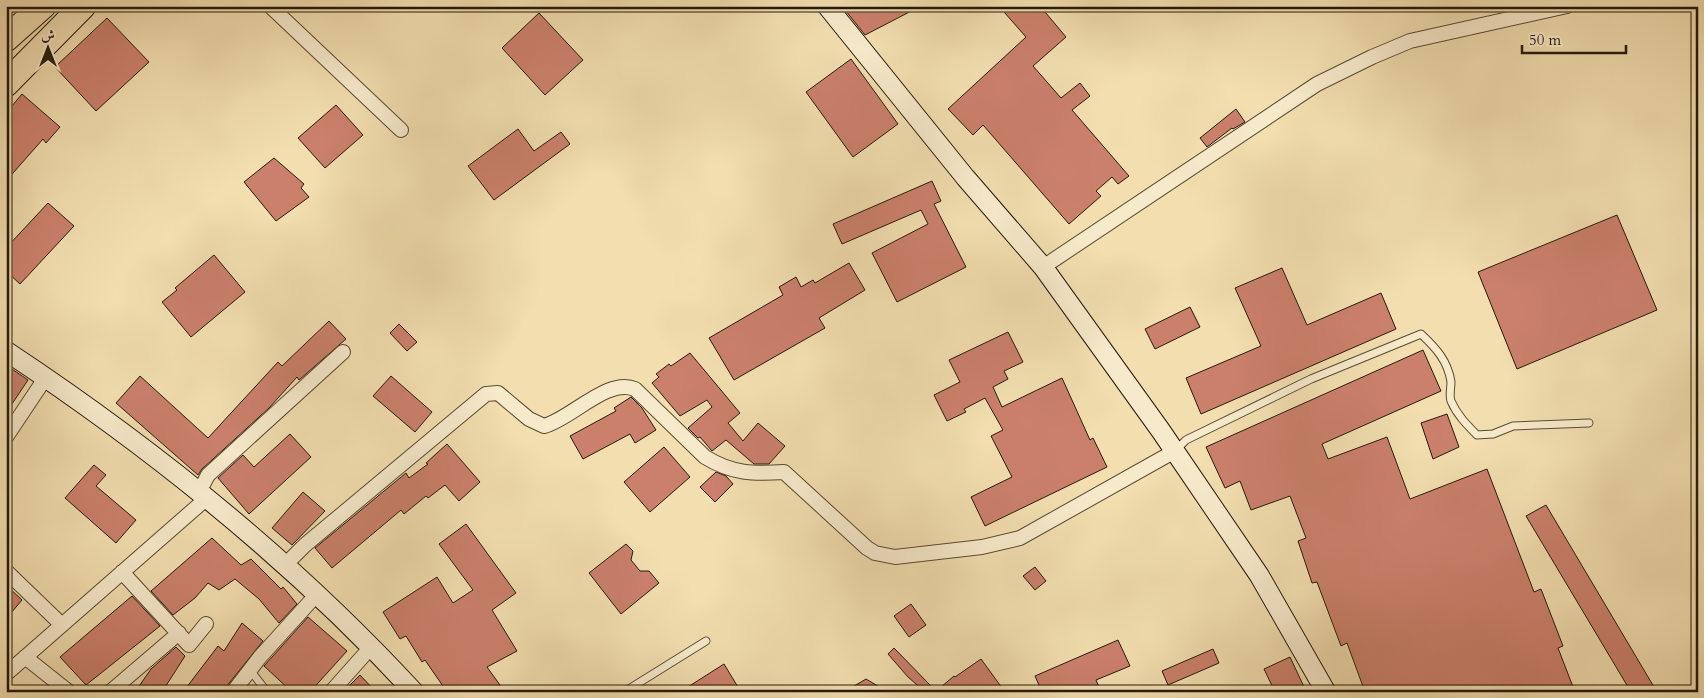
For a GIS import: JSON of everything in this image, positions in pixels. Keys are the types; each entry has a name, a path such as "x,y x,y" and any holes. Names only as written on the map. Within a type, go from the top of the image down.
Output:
{"highway":[{"path":"6,39 42,6"},
{"path":"6,84 83,6"}],"street":[{"path":"270,6 401,130"},
{"path":"827,6 965,177 1043,267 1174,451 1259,575 1326,692"},
{"path":"1043,267 1317,84 1410,41 1567,6"},
{"path":"6,350 46,377 203,495 318,593 372,646 414,692"},
{"path":"6,674 122,572 203,495 208,475 343,352"},
{"path":"6,437 46,377"},
{"path":"285,565 305,545 486,394 493,393 498,393 534,423 544,426 614,388 630,386 705,457 716,463 751,474 784,472 867,548 885,556 982,548 1020,538 1174,451"},
{"path":"6,571 62,625"},
{"path":"122,572 189,644 206,624"},
{"path":"233,692 318,593"},
{"path":"110,692 179,633"},
{"path":"330,692 372,646"},
{"path":"25,657 69,692"}],"lane":[{"path":"1174,451 1186,440 1312,379 1421,334 1438,351 1448,368 1451,383 1450,400 1462,420 1477,435 1493,434 1513,426 1530,424 1589,423"},
{"path":"624,692 706,641"},
{"path":"250,670 267,692"}],"building":[{"path":"842,6 921,6 865,35"},
{"path":"1011,6 1040,6 1066,37 1033,66 1061,98 1080,83 1090,96 1072,110 1129,176 1118,184 1112,177 1096,191 1101,196 1069,224 983,125 973,135 948,109 1026,37 1004,12"},
{"path":"539,13 583,60 545,95 502,48"},
{"path":"107,18 149,62 96,111 55,67"},
{"path":"851,59 898,124 853,157 806,92"},
{"path":"22,94 60,127 46,143 43,139 6,181 6,113"},
{"path":"336,105 363,135 325,168 298,138"},
{"path":"1236,109 1245,122 1232,128 1207,147 1200,138"},
{"path":"518,129 534,151 561,132 570,144 494,200 468,166"},
{"path":"274,158 304,184 301,188 309,197 276,221 244,182"},
{"path":"932,181 941,201 934,204 966,267 897,302 872,253 928,224 921,210 842,244 833,224"},
{"path":"48,203 74,226 20,284 6,271 6,248"},
{"path":"1617,215 1657,310 1517,369 1478,272"},
{"path":"214,255 245,292 191,337 162,302 177,290 175,288"},
{"path":"849,263 865,290 819,318 825,328 734,380 709,338 783,295 779,287 796,277 801,287 813,280 815,283"},
{"path":"1282,268 1307,325 1381,293 1396,329 1201,414 1186,378 1261,346 1235,288"},
{"path":"1190,307 1200,327 1155,349 1145,329"},
{"path":"329,321 346,339 299,380 297,377 269,408 202,469 198,475 116,403 140,376 208,438 278,362 282,366"},
{"path":"399,324 417,342 407,351 390,333"},
{"path":"1008,332 1023,362 1004,371 1008,379 993,387 1002,407 1062,378 1090,440 1093,438 1107,467 985,526 971,497 1012,477 991,436 1003,430 985,398 964,409 966,412 947,421 934,395 960,382 949,360"},
{"path":"1423,350 1441,391 1322,444 1328,459 1387,437 1410,499 1487,469 1534,592 1541,589 1563,646 1558,648 1575,692 1365,692 1347,643 1341,646 1317,582 1312,583 1298,541 1306,538 1290,496 1251,510 1240,481 1225,488 1206,447"},
{"path":"690,353 740,413 728,423 743,441 758,423 785,446 769,464 754,464 726,440 712,451 700,437 698,438 688,428 712,407 707,400 680,416 652,383 659,377 656,374 669,364 671,366"},
{"path":"6,365 28,380 6,413"},
{"path":"391,376 432,412 415,432 373,396"},
{"path":"631,397 642,408 656,430 635,443 630,434 583,459 570,436 616,411 614,408"},
{"path":"1447,414 1459,447 1433,459 1421,423"},
{"path":"290,434 311,457 249,514 218,478 243,455 254,467"},
{"path":"447,444 480,482 459,501 445,485 428,498 426,496 404,514 401,510 332,568 315,548 406,473 409,478 428,464 426,463"},
{"path":"664,447 690,477 650,512 624,482"},
{"path":"94,465 106,475 96,486 136,520 116,543 65,498"},
{"path":"716,472 726,476 733,484 715,502 700,487"},
{"path":"303,492 325,511 292,545 272,528"},
{"path":"1546,505 1657,692 1631,692 1526,516"},
{"path":"466,524 516,593 492,610 517,651 487,667 505,692 447,692 425,660 422,662 406,636 400,639 383,612 437,577 453,603 473,590 439,544"},
{"path":"212,538 241,565 251,559 281,589 283,587 297,604 279,623 259,599 235,579 219,590 208,583 195,598 173,615 151,591"},
{"path":"626,544 633,551 631,560 640,571 649,571 659,583 621,614 589,573"},
{"path":"1035,567 1046,581 1035,590 1023,576"},
{"path":"6,585 22,600 6,619"},
{"path":"132,596 160,626 86,685 60,657"},
{"path":"911,604 926,625 909,637 894,616"},
{"path":"308,617 347,651 310,692 292,692 264,666"},
{"path":"242,623 263,641 222,692 183,692 218,646 224,651"},
{"path":"1118,640 1130,666 1096,680 1101,692 1042,692 1035,676"},
{"path":"176,647 185,656 162,692 135,692 151,669"},
{"path":"894,648 931,686 925,692 908,677 888,654"},
{"path":"1213,649 1219,663 1168,685 1162,671"},
{"path":"1290,657 1305,689 1298,692 1275,692 1264,669"},
{"path":"981,659 1005,692 935,692 954,676"},
{"path":"724,664 741,692 680,692"},
{"path":"360,675 376,692 343,692"},
{"path":"866,679 888,692 844,692"}]}
